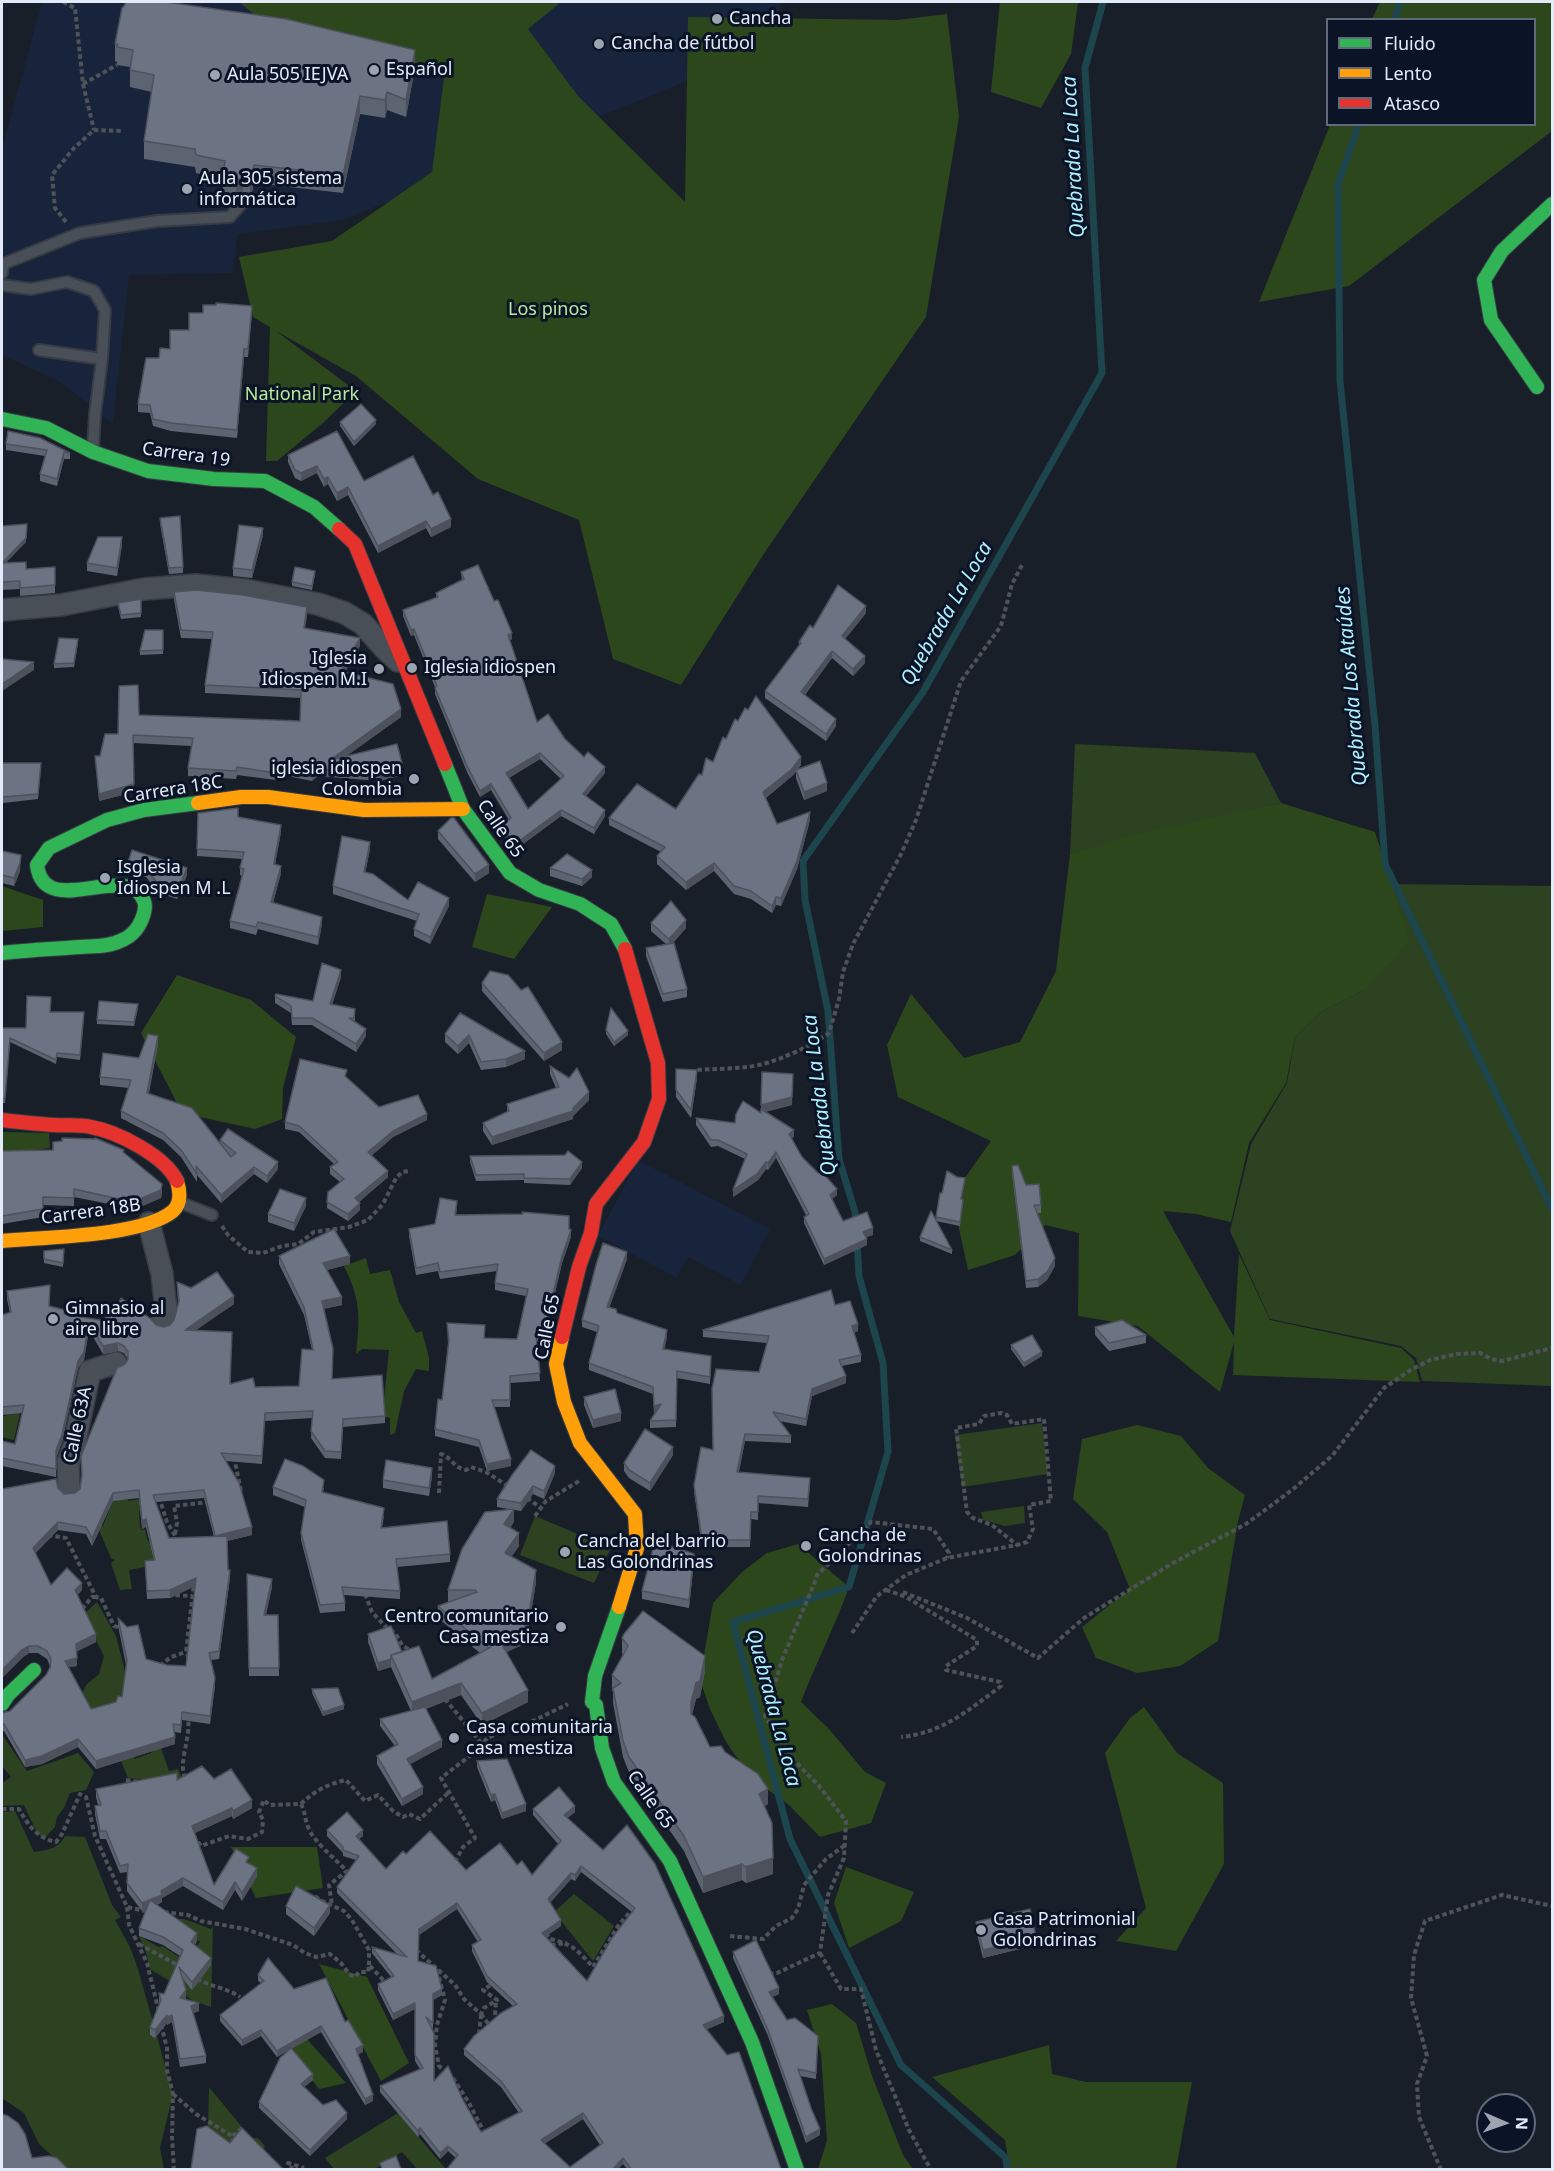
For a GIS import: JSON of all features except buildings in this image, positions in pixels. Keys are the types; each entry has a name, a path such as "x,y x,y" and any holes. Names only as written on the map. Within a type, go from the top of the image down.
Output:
{"street":[{"path":"1538,387 1491,320 1484,280 1502,251 1552,204"},
{"name":"Carrera 19","path":"2,419 46,428 93,452 148,471 214,479 265,481 314,507 355,544"},
{"name":"Calle 65","path":"355,544 463,809 510,873 539,890 580,904 611,924 626,951 658,1063 659,1099 644,1142 596,1204 591,1233 579,1267 556,1364 564,1402 580,1443 635,1514 637,1548 610,1637 595,1676 592,1702 596,1705 602,1748 614,1782 670,1861 752,2042 797,2169"},
{"path":"2,610 61,605 144,589 196,585 245,590 318,604 345,613 363,624 403,666"},
{"name":"Carrera 18C","path":"2,953 115,944 134,933 145,905 142,896 135,890 124,887 94,887 60,890 49,888 38,876 37,865 49,848 107,820 144,810 242,797 268,797 364,810 463,809"},
{"path":"2,1120 96,1127 128,1141 157,1157 178,1182 180,1193 178,1202"},
{"name":"Carrera 18B","path":"2,1240 128,1228 150,1222 173,1211 178,1202"},
{"path":"150,1222 162,1274 166,1310 163,1322"},
{"name":"Calle 63A","path":"69,1490 68,1462 74,1446 90,1371 116,1363"},
{"path":"2,1704 34,1670"}],"lane":[{"path":"2,273 3,264 76,234 157,221 230,217 242,203"},
{"path":"2,285 31,289 67,282 94,291 105,310 93,452"},
{"path":"39,350 102,359"},
{"path":"178,1202 212,1215"}],"path":[{"path":"63,2 75,8 83,84 94,130"},
{"path":"83,84 117,65"},
{"path":"76,234 55,208 52,175 74,148 94,130 122,131"},
{"path":"658,1073 681,1075 695,1070 748,1067 765,1063 816,1042 830,1033 843,972 853,944 901,854 916,820 961,681 1000,626 1012,584 1023,565"},
{"path":"212,1215 228,1235 248,1252 263,1253 282,1246 298,1244 314,1232 349,1227 368,1220 383,1204 396,1178 402,1172 411,1171"},
{"path":"906,1597 903,1592 967,1618 1038,1658 1084,1618 1171,1564 1246,1524 1292,1490 1332,1456 1384,1388 1409,1371 1430,1360 1457,1354 1480,1353 1491,1359 1502,1361 1552,1348"},
{"path":"852,1633 877,1596 906,1575 947,1558 1017,1545 1027,1542 1033,1529 1029,1505 1051,1501 1044,1419 1012,1424 1007,1415 1001,1413 984,1416 979,1424 956,1428 967,1512 973,1518 992,1526 1017,1545"},
{"path":"231,1447 241,1496"},
{"path":"439,1493 441,1454 447,1456 460,1469 466,1470 471,1467 482,1470 512,1488"},
{"path":"535,1516 546,1501 601,1470"},
{"path":"158,1493 167,1522 180,1546"},
{"path":"522,1495 541,1508"},
{"path":"175,1534 177,1524 174,1506 214,1501"},
{"path":"931,2169 909,2130 876,2050 861,1989 841,1989 820,1953 828,1895 844,1858 846,1821 819,1786 791,1757 765,1716 782,1660 817,1575 871,1522 933,1529 949,1553 947,1558"},
{"path":"66,1532 66,1538 96,1597"},
{"path":"44,1534 66,1538"},
{"path":"189,1658 186,1652 195,1586 193,1579"},
{"path":"364,1590 372,1612 395,1633 402,1645 416,1654"},
{"path":"885,1590 906,1597 976,1640 977,1646 946,1666 946,1670 1000,1682 1001,1686 943,1727 919,1735 902,1737"},
{"path":"160,1594 192,1596"},
{"path":"75,1616 92,1597 101,1598 114,1626 126,1632"},
{"path":"156,1670 165,1661 186,1652"},
{"path":"440,1691 483,1744"},
{"path":"458,1871 454,1861 463,1847 475,1838 441,1778 483,1744 487,1738 535,1720 576,1700 580,1704 592,1702"},
{"path":"186,1710 189,1729 181,1770 188,1785"},
{"path":"126,1780 146,1783"},
{"path":"195,1834 201,1846 230,1836 248,1839 262,1832 263,1820 259,1812 264,1800 270,1805 301,1804 318,1789 346,1780 365,1801 378,1795 393,1811 403,1817 409,1814 420,1819 448,1793"},
{"path":"2,1809 19,1809 26,1822 37,1834 45,1840 56,1842 80,1794 86,1797 95,1836 127,1907 129,1925 147,1963 159,2011 167,2048 167,2070 173,2094 174,2169"},
{"path":"301,1804 307,1827 312,1836 347,1871 329,1885 333,1905"},
{"path":"707,1942 720,1936 763,1939 776,1926 792,1918 798,1910 804,1885 826,1859 845,1845"},
{"path":"1441,2169 1419,2117 1416,2084 1427,2056 1412,1998 1414,1955 1425,1921 1502,1895 1552,1906"},
{"path":"127,1907 147,1912 188,1915 201,1921 245,1929 316,1957 330,1954 342,1963 349,1974 355,1977 359,1972 368,1972 369,1950 352,1920 344,1911 315,1896"},
{"path":"545,1931 550,1939 568,1943 593,1967 618,1926 636,1905"},
{"path":"138,1943 182,1968"},
{"path":"540,1945 568,1943"},
{"path":"415,1949 455,1985 464,1999 482,2014 491,2032"},
{"path":"369,1950 378,1952"},
{"path":"759,1976 777,1973 820,1953"},
{"path":"369,1965 386,1982 387,1986"},
{"path":"437,1970 445,2000 437,2025 435,2044 439,2066 455,2082 490,2141"},
{"path":"193,1975 209,1985 229,1990 240,1997"},
{"path":"489,2026 497,2019 495,2015 495,2001 497,2000 483,1990 495,1982"},
{"path":"479,2036 484,2008 495,2001"},
{"path":"173,2094 196,2114 232,2136 235,2151"},
{"path":"232,2136 242,2127"},
{"path":"293,2169 288,2163 304,2168"}],"shaded area":[{"path":"42,2 781,2 774,46 343,220 238,234 232,273 129,275 113,424 59,381 2,355 2,149"},
{"path":"638,1160 770,1229 741,1285 688,1257 677,1278 598,1236"}],"green space":[{"name":"Los pinos","path":"239,2 561,2 528,29 578,96 685,202 688,17 898,20 947,14 959,117 926,317 765,552 681,685 613,659 579,520 478,479 356,376 276,331 356,391 324,422 277,461 266,461 270,327 253,317 239,257 332,241 432,172 445,70 276,32"},
{"path":"1000,2 1078,2 1071,54 1041,108 991,92"},
{"path":"1380,2 1552,2 1552,131 1349,286 1259,302 1330,126 1536,126 1536,18 1372,18"},
{"path":"1075,744 1255,753 1281,803 1070,854"},
{"path":"1281,803 1375,832 1410,941 1364,990 1321,1012 1295,1037 1286,1083 1249,1143 1231,1222 1196,1214 1163,1211 1234,1337 1239,1254 1270,1320 1401,1348 1414,1360 1420,1382 1233,1375 1234,1342 1220,1392 1138,1326 1078,1316 1079,1233 1045,1225 1015,1255 968,1270 952,1196 991,1141 898,1097 887,1045 911,994 964,1058 1020,1042 1056,971 1070,854 1136,834"},
{"path":"1390,884 1552,886 1552,1386 1422,1381 1416,1358 1401,1346 1270,1319 1230,1231 1251,1144 1287,1083 1295,1037 1321,1012 1364,990"},
{"path":"2,886 43,900 43,927 2,931"},
{"path":"487,894 552,907 514,959 472,947"},
{"path":"177,975 251,1000 296,1037 283,1088 282,1119 255,1129 182,1113 141,1033"},
{"path":"2,1132 49,1133 50,1148 2,1153"},
{"path":"366,1258 370,1274 390,1270 399,1302 416,1333 422,1331 429,1358 429,1371 416,1369 404,1391 395,1433 390,1435 390,1418 385,1417 384,1399 389,1350 362,1349 356,1354 358,1309 354,1289 344,1266"},
{"path":"20,1413 14,1440 2,1437 2,1416"},
{"path":"1042,1423 1048,1474 962,1487 955,1435"},
{"path":"1137,1425 1181,1436 1208,1468 1245,1495 1238,1521 1218,1641 1180,1666 1137,1673 1096,1658 1082,1627 1130,1589 1107,1532 1073,1499 1082,1439"},
{"path":"123,1475 128,1501 139,1499 155,1506 139,1511 140,1527 142,1530 145,1529 147,1539 164,1563 129,1570 132,1589 120,1590 111,1563 115,1560 111,1558 96,1523 103,1526"},
{"path":"1024,1506 1025,1523 1005,1526 983,1520 981,1512"},
{"name":"Cancha del barrio Las Golondrinas","path":"535,1516 611,1548 594,1583 520,1555"},
{"path":"798,1544 849,1587 801,1702 829,1729 865,1772 886,1783 871,1823 820,1837 789,1805 749,1776 725,1740 702,1686 702,1666 713,1603 742,1572 767,1553"},
{"path":"97,1602 116,1636 125,1671 122,1705 89,1713 81,1696 86,1685 99,1674 104,1656 83,1615"},
{"path":"1144,1707 1177,1753 1223,1783 1224,1864 1176,1951 1116,1941 1146,1908 1105,1753 1130,1718"},
{"path":"2,1713 3,1736 27,1771 78,1753 94,1772 86,1790 70,1793 64,1808 57,1817 55,1827 44,1839 37,1833 24,1805 2,1806 2,1783 11,1777 2,1766"},
{"path":"160,1745 169,1771 178,1769 186,1789 153,1780 128,1778 118,1753 132,1749 134,1759 151,1753"},
{"path":"15,1811 34,1852 56,1846 65,1836 85,1837 112,1905 121,1917 115,1920 130,1947 138,1969 173,2094 160,2148 164,2169 67,2169 39,2144 24,2113 2,2098 2,1812"},
{"path":"231,1847 317,1847 323,1888 256,1898"},
{"path":"846,1867 914,1892 901,1921 849,1948 834,1903"},
{"path":"574,1894 614,1926 593,1961 554,1912"},
{"path":"175,1919 184,1919 211,1929 213,1926 211,2007 191,2000 176,1985 150,1969 139,1936 159,1947 162,1946 184,1960 200,1942 179,1926"},
{"path":"319,1964 367,1977 409,2063 381,2081"},
{"path":"832,2004 856,2023 872,2076 903,2155 913,2169 818,2169 827,2141 821,2054 807,2010"},
{"path":"298,2029 346,2083 319,2089 290,2051"},
{"path":"1049,2045 1052,2074 1086,2082 1192,2082 1176,2169 1010,2169 1005,2140 932,2077"},
{"path":"209,2087 251,2138 258,2138 265,2146 256,2165 208,2127"},
{"path":"398,2113 445,2168 417,2169 402,2152 375,2169 334,2169 325,2158"}],"waterway":[{"name":"Quebrada La Loca","path":"856,1224 855,1212 839,1159 828,1011 805,900 803,861 923,692 1102,373 1085,68 1103,2"},
{"name":"Quebrada Los Ataúdes","path":"1395,18 1400,2"},
{"name":"Quebrada Los Ataúdes","path":"1358,126 1338,184 1340,381 1375,726 1385,864 1552,1209"},
{"name":"Quebrada La Loca","path":"857,1241 859,1276 883,1363 888,1452 849,1587 733,1622 790,1839 901,2065 1006,2158 1007,2170"}],"traffic: fast":[{"path":"1537,387 1491,320 1484,280 1502,251 1552,204"},
{"path":"2,419 46,428 93,452 148,471 214,479 265,481 314,507 339,529"},
{"path":"445,764 463,809 510,873 539,890 580,904 611,924 625,949"},
{"path":"2,953 105,945 131,935 140,923 145,908 144,901 135,890 122,886 55,889 43,881 37,865 49,848 107,820 144,810 198,803"},
{"path":"619,1607 595,1676 592,1702 596,1705 602,1748 614,1782 670,1861 752,2042 797,2170"},
{"path":"2,1704 34,1670"}],"traffic: slow":[{"path":"198,803 241,797 268,797 364,810 463,809"},
{"path":"2,1241 116,1231 158,1220 173,1211 178,1204 177,1181"},
{"path":"562,1337 556,1364 564,1402 580,1443 635,1514 637,1548 619,1607"}],"traffic: jam":[{"path":"339,529 355,544 445,764"},
{"path":"562,1337 579,1267 591,1233 596,1204 644,1142 659,1099 658,1063 625,949"},
{"path":"2,1120 91,1127 114,1134 152,1154 177,1181"}],"place":[{"name":"Cancha","path":"717,19"},
{"name":"Cancha de fútbol","path":"599,44"},
{"name":"Español","path":"374,70"},
{"name":"Aula 505 IEJVA","path":"215,75"},
{"name":"Aula 305 sistema informática","path":"187,189"},
{"name":"Iglesia idiospen","path":"412,668"},
{"name":"Iglesia Idiospen M.I","path":"379,669"},
{"name":"iglesia idiospen Colombia","path":"414,779"},
{"name":"Isglesia Idiospen M .L","path":"105,878"},
{"name":"Gimnasio al aire libre","path":"53,1319"},
{"name":"Cancha de Golondrinas","path":"806,1546"},
{"name":"Cancha del barrio Las Golondrinas","path":"565,1552"},
{"name":"Centro comunitario Casa mestiza","path":"561,1627"},
{"name":"Casa comunitaria casa mestiza","path":"454,1738"},
{"name":"Casa Patrimonial Golondrinas","path":"981,1930"}],"park label":[{"name":"National Park","path":"302,395"}]}
